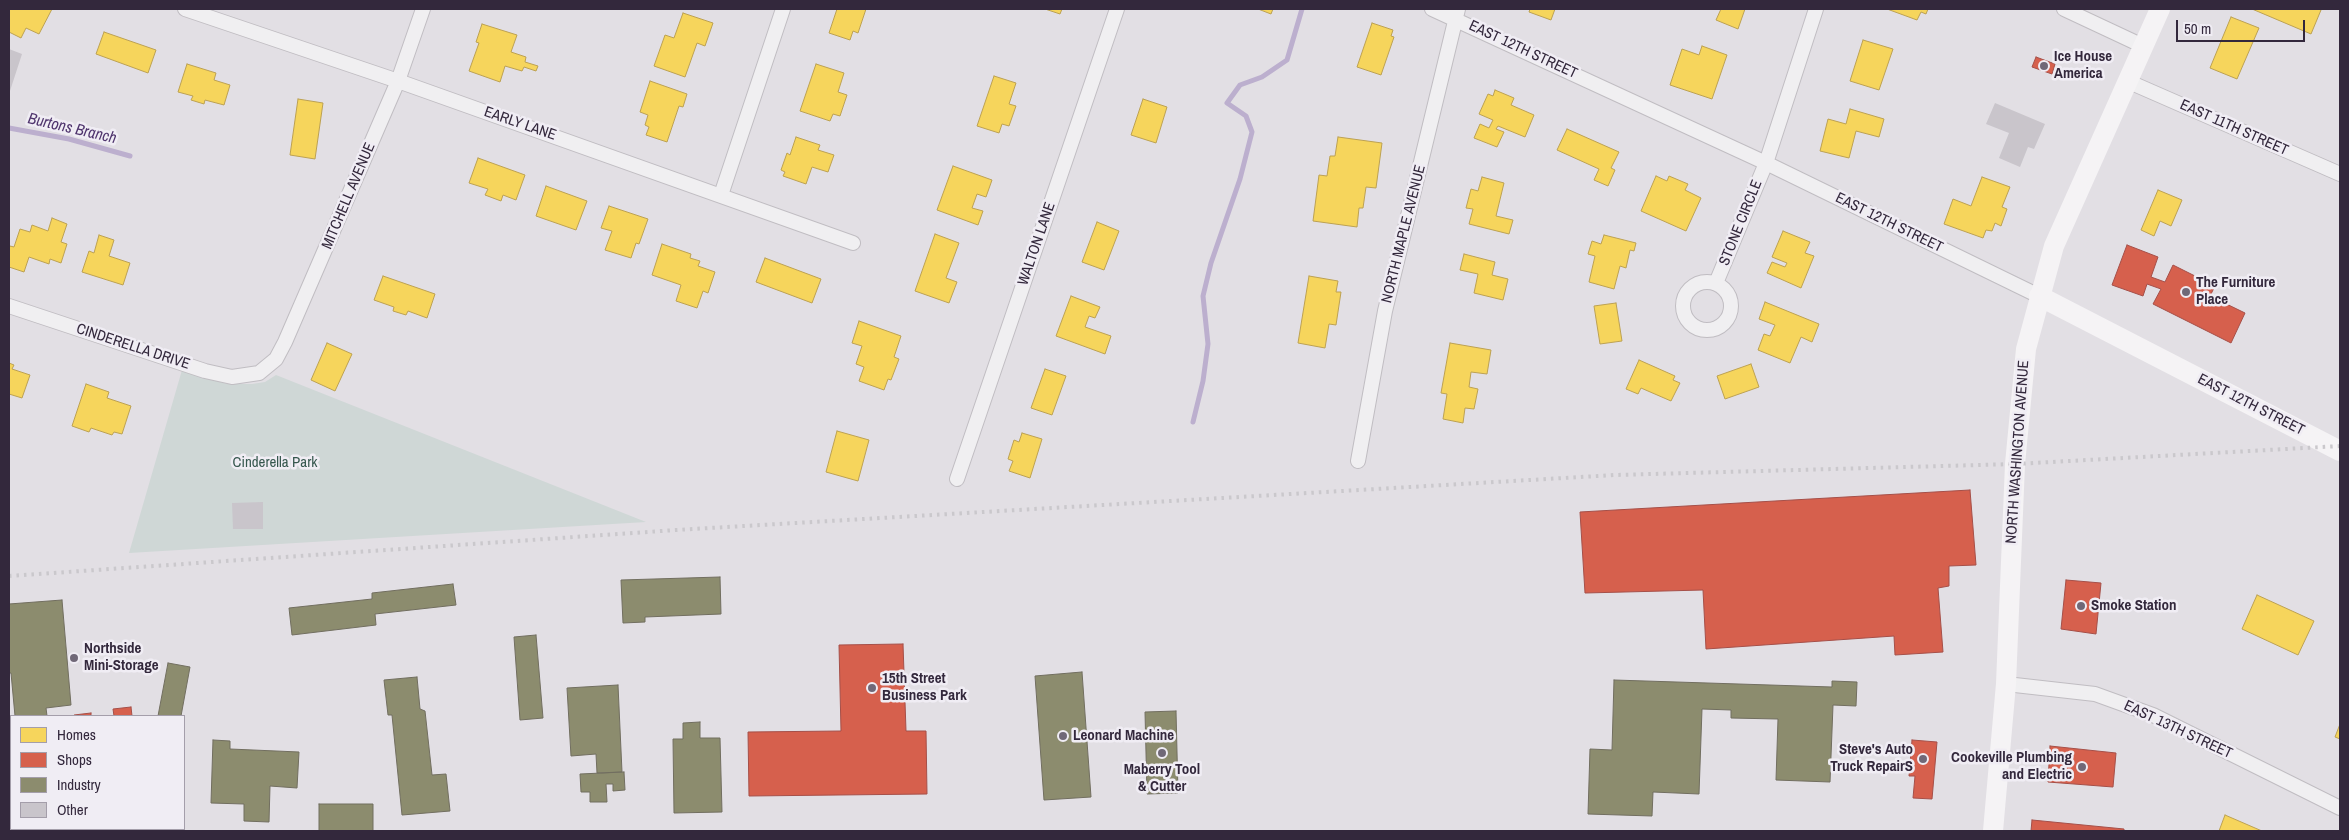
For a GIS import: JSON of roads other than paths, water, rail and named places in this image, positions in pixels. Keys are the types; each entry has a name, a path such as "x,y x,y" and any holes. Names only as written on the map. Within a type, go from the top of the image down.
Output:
{"main road":[{"name":"NORTH WASHINGTON AVENUE","path":"1994,831 2006,684 2015,464 2020,393 2026,349 2054,246 2160,9"},
{"name":"EAST 12TH STREET","path":"2039,296 2340,451"}],"street":[{"name":"EARLY LANE","path":"184,9 398,81 854,242"},
{"name":"MITCHELL AVENUE","path":"258,373 276,359 285,342 398,81 423,9"},
{"path":"721,195 783,9"},
{"name":"WALTON LANE","path":"957,479 1117,9"},
{"name":"EAST 12TH STREET","path":"1432,9 1457,14 2039,296"},
{"name":"STONE CIRCLE","path":"1716,283 1766,163 1816,9"},
{"path":"2064,9 2143,46"},
{"name":"NORTH MAPLE AVENUE","path":"1358,461 1385,311 1457,14"},
{"name":"EAST 11TH STREET","path":"2127,81 2340,174"},
{"name":"CINDERELLA DRIVE","path":"9,306 205,371 232,377 258,373"},
{"name":"EAST 13TH STREET","path":"2006,684 2096,694 2153,715 2340,808"}],"waterway":[{"path":"1193,422 1203,381 1208,344 1203,296 1211,263 1240,179 1252,132 1246,116 1227,103 1240,85 1262,77 1287,60 1302,9"},
{"name":"Burtons Branch","path":"9,128 69,139 130,156"}],"railway":[{"path":"9,576 676,530 1615,475 2015,464 2340,446"}],"place":[{"name":"Ice House America","path":"2044,66"},
{"name":"The Furniture Place","path":"2186,292"},
{"name":"Smoke Station","path":"2081,606"},
{"name":"Northside Mini-Storage","path":"74,658"},
{"name":"15th Street Business Park","path":"872,688"},
{"name":"Leonard Machine","path":"1063,736"},
{"name":"Maberry Tool & Cutter","path":"1162,753"},
{"name":"Steve's Auto Truck RepairS","path":"1923,759"},
{"name":"Cookeville Plumbing and Electric","path":"2082,767"}],"park label":[{"name":"Cinderella Park","path":"275,463"}]}
